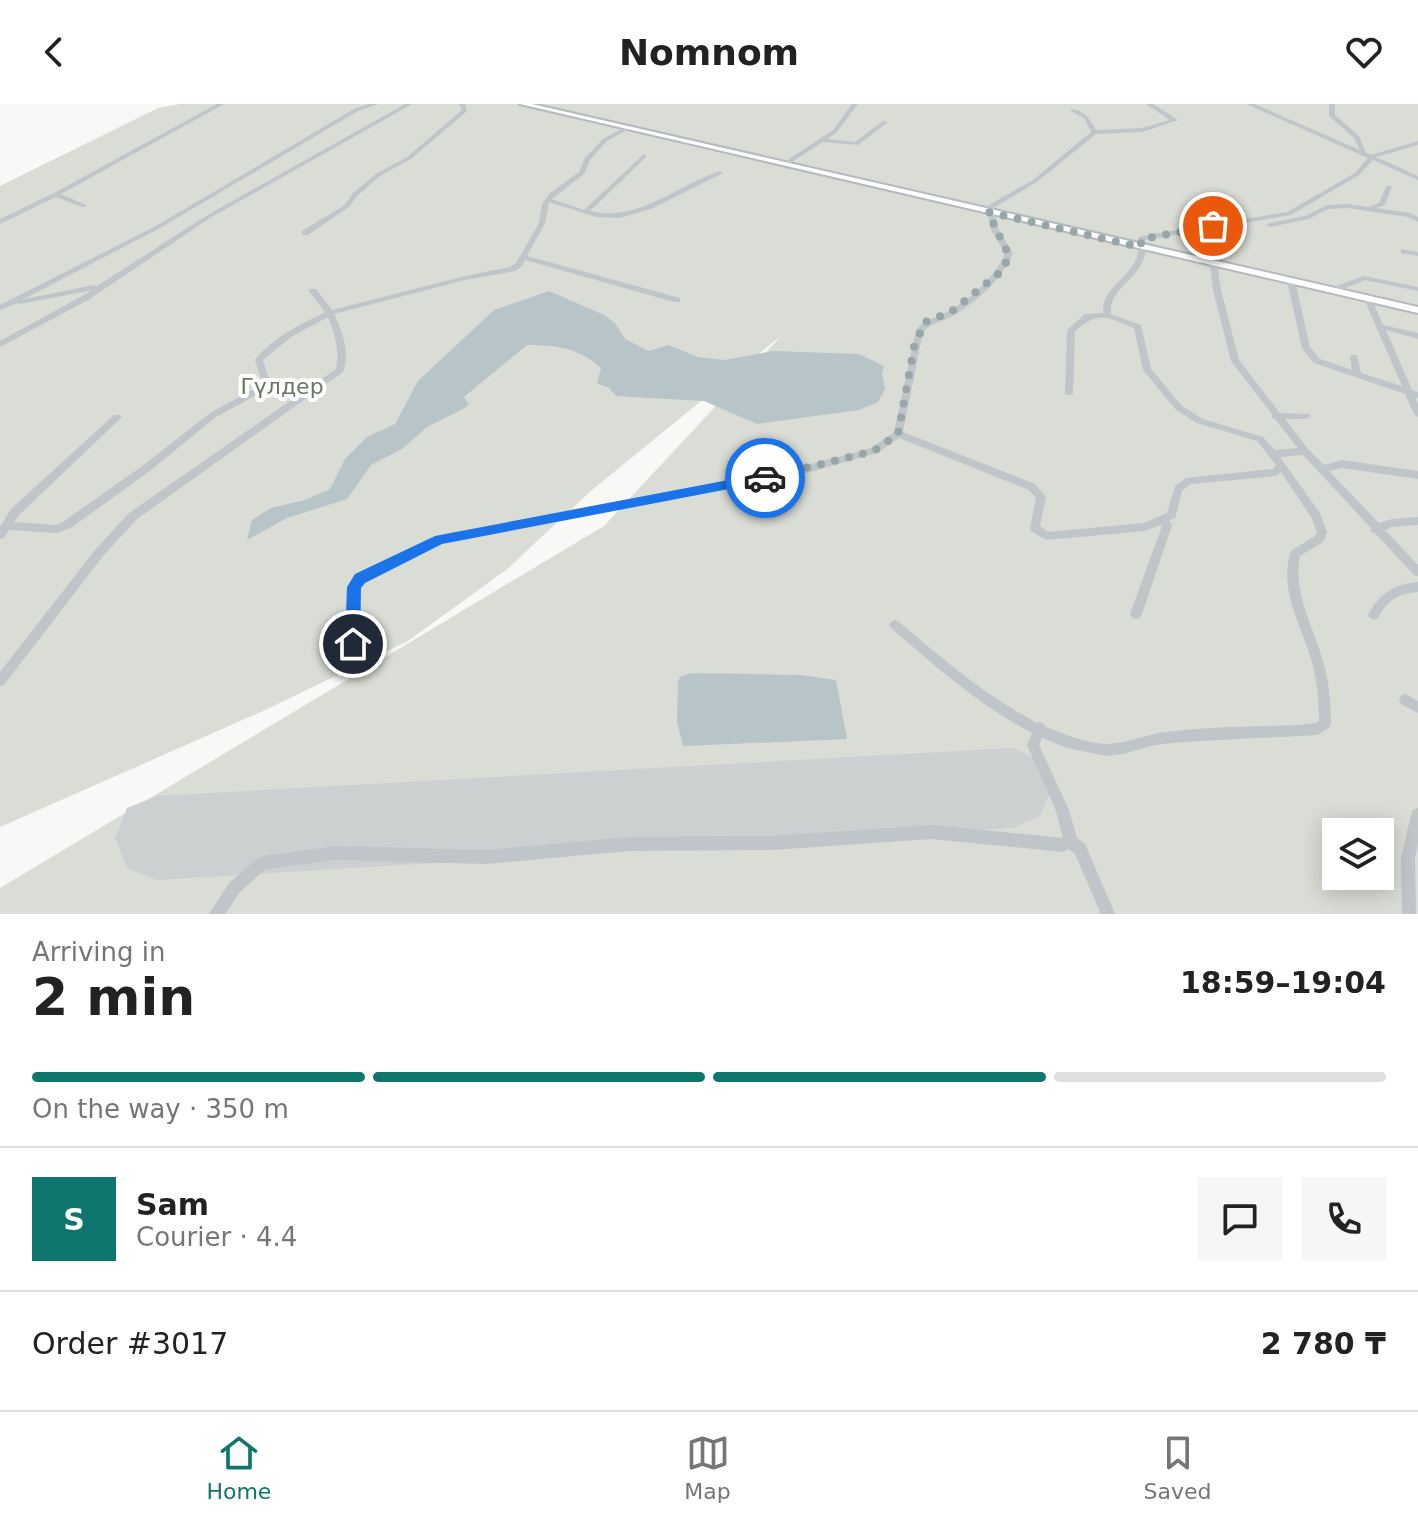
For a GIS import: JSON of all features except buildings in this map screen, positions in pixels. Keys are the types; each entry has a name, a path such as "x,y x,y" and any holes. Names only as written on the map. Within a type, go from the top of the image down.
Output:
{"main road":[{"path":"523,104 1418,310"}],"street":[{"path":"0,222 221,104"},
{"path":"0,308 19,301 158,227 356,110 375,104"},
{"path":"0,344 45,321 208,217 409,104"},
{"path":"305,233 347,206 378,175 409,158 465,110 462,104"},
{"path":"785,164 824,140 855,104"},
{"path":"353,644 354,587 360,579 440,539 807,469 874,451 898,434 914,347 925,322 951,312 1002,271 1009,256 988,212 992,204 1035,181 1094,132 1142,130 1176,121 1149,104"},
{"path":"1249,104 1418,178"},
{"path":"1332,104 1332,116 1357,137 1364,152"},
{"path":"1073,110 1086,117 1094,132"},
{"path":"824,140 856,144 885,122"},
{"path":"3,531 56,529 67,525 148,467 213,415 257,391 265,379 259,360 265,353 288,335 330,313 465,278 503,273 519,264 542,223 548,200 582,173 587,159 605,140 629,127"},
{"path":"1107,315 1105,307 1114,290 1137,266 1142,239 1289,214 1357,174 1382,151 1418,143"},
{"path":"585,212 644,156"},
{"path":"548,200 585,212 621,214 667,201 696,180 720,173"},
{"path":"1361,208 1382,205 1389,187"},
{"path":"56,194 84,206"},
{"path":"1198,261 1202,243 1214,234 1307,218 1327,207 1361,208 1413,216"},
{"path":"1404,251 1418,254"},
{"path":"523,257 677,300"},
{"path":"1214,264 1232,355 1275,416 1375,529 1418,572"},
{"path":"1340,293 1339,288 1358,278 1418,289"},
{"path":"1291,281 1306,348 1317,361 1414,393"},
{"path":"19,301 51,299 104,283"},
{"path":"0,681 99,553 133,516 340,370 340,352 330,313 313,291"},
{"path":"1368,299 1414,393 1418,414"},
{"path":"895,625 982,698 1040,728 1099,749 1134,747 1163,738 1317,729 1325,724 1315,652 1293,600 1291,585 1295,554 1319,539 1322,532 1316,516 1273,454 1260,439 1187,415 1152,378 1138,327 1107,315 1088,316 1071,330 1069,393"},
{"path":"1382,327 1418,336"},
{"path":"1354,357 1357,374"},
{"path":"1275,416 1306,416"},
{"path":"3,531 27,500 117,417"},
{"path":"898,434 1032,487 1041,497 1035,528 1046,536 1145,527 1163,521 1175,508 1178,489 1189,481 1230,474 1276,472 1281,465"},
{"path":"1273,454 1305,451"},
{"path":"1321,469 1342,464 1418,475"},
{"path":"1136,614 1163,543 1167,525 1163,521"},
{"path":"1375,529 1392,523 1418,521"},
{"path":"1374,615 1378,604 1395,592 1418,587"},
{"path":"1405,700 1418,707"},
{"path":"1040,728 1033,745 1062,810 1071,842 1080,849 1108,914"},
{"path":"1409,914 1408,858 1418,815"},
{"path":"216,914 235,887 263,863 336,853 486,857 628,844 771,843 932,832 1063,845 1071,842"}],"green space":[{"name":"Гүлдер","path":"180,104 1418,104 1418,914 0,914 0,888 604,526 782,335 592,490 506,570 408,641 263,711 0,827 0,186 158,108"}],"shaded area":[{"path":"549,291 604,315 615,323 625,339 649,351 668,345 698,357 724,360 773,351 859,354 884,366 885,389 878,402 859,410 757,424 704,401 616,396 609,388 597,383 601,368 593,361 558,347 527,345 464,397 469,404 465,408 427,427 402,449 371,465 347,499 287,518 247,540 252,520 271,508 305,500 330,489 345,459 367,437 395,424 418,381 494,310"},
{"path":"691,673 801,675 836,680 847,739 683,746 677,722 678,682 680,677"},
{"path":"582,773 625,775 625,790 578,789 575,787 575,776"}],"runway":[{"path":"157,838 1012,788"}],"way so far":[{"path":"765,478 874,451 898,434 914,347 925,322 942,317 969,298 1002,271 1009,256 988,212 1140,247 1142,239 1213,226"}],"route":[{"path":"353,644 354,587 360,579 440,539 765,478"}]}
